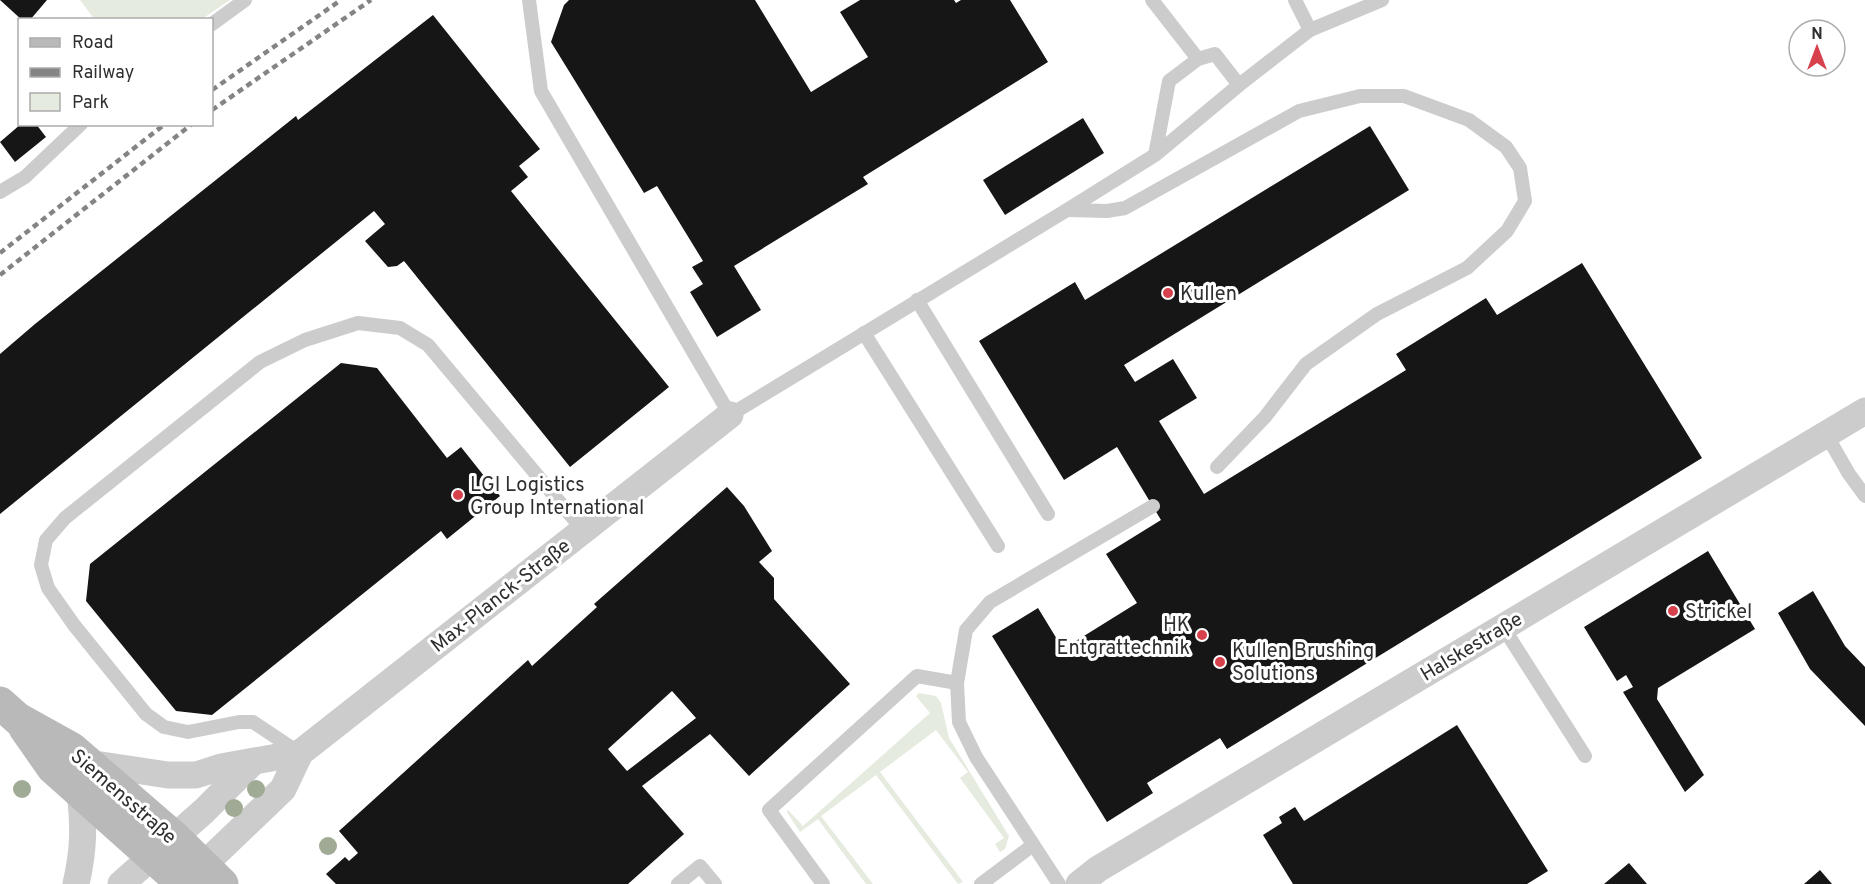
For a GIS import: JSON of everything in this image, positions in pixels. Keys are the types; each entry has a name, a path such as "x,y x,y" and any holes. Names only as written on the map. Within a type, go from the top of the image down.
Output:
{"street":[{"name":"Halskestraße","path":"1079,884 1098,869 1865,411"},
{"name":"Max-Planck-Straße","path":"198,880 283,789 300,753 730,415"},
{"name":"Siemensstraße","path":"9,711 54,768 84,777 198,880"},
{"name":"Max-Planck-Straße","path":"84,777 196,775 221,767 300,753"},
{"path":"121,884 164,848 253,762"},
{"path":"75,884 82,858 84,777"}],"lane":[{"path":"213,23 245,0"},
{"path":"529,0 541,91 730,415 1155,154 1310,30 1383,0"},
{"path":"1152,0 1198,58"},
{"path":"1295,0 1310,30"},
{"path":"1155,154 1169,81 1198,58 1215,54 1239,85"},
{"path":"1067,210 1107,211 1125,208 1299,111 1360,96 1404,96 1469,120 1506,147 1520,168 1525,201 1507,231 1467,268 1377,314 1306,364 1265,417 1217,467"},
{"path":"0,192 25,177 79,126"},
{"path":"917,300 1048,514"},
{"path":"300,753 253,722 239,722 188,732 164,727 146,714 74,625 48,588 41,565 46,540 65,518 260,363 305,340 358,323 400,328 428,345 583,530"},
{"path":"864,333 998,546"},
{"path":"1826,434 1849,474 1865,496"},
{"path":"1059,884 976,757 959,722 957,683 966,630 990,602 1153,506"},
{"path":"1503,627 1585,756"},
{"path":"823,884 769,810 917,676 957,683"},
{"path":"981,884 1034,845"},
{"path":"678,884 700,866 715,884"}],"green space":[{"path":"80,0 230,0 203,18 94,18"},
{"path":"919,693 936,696 941,703 949,738 1009,836 1005,849 1000,852 995,844 1004,838 960,778 968,772 936,730 880,772 963,882 958,884 876,775 821,816 873,884 866,884 818,819 800,832 787,812 788,810 803,826 930,713 916,696"}],"building":[{"path":"0,0 47,0 32,18 20,18"},
{"path":"569,0 755,0 811,92 868,57 840,12 860,0 954,0 956,3 961,0 1010,0 1048,62 863,177 868,184 734,266 761,310 717,337 690,292 703,284 692,267 703,261 657,186 644,193 551,42 564,5"},
{"path":"433,15 540,149 519,166 528,177 511,191 669,387 570,467 404,261 397,266 388,267 365,241 385,224 374,211 0,514 0,354 296,116 298,120"},
{"path":"1083,118 1104,153 1005,215 983,180"},
{"path":"19,126 38,126 46,137 15,162 0,142"},
{"path":"1370,126 1409,190 1124,365 1135,382 1173,359 1197,398 1159,421 1204,494 1406,370 1396,354 1486,298 1497,315 1582,263 1702,458 1227,749 1220,738 1147,783 1153,793 1107,822 992,636 1038,608 1063,649 1137,603 1106,554 1161,520 1117,447 1064,480 979,341 1075,282 1085,300"},
{"path":"341,363 377,368 447,458 461,447 500,496 447,539 441,531 212,715 176,711 86,601 90,564"},
{"path":"727,487 744,506 772,551 759,562 774,578 774,599 850,684 749,776 710,734 642,786 684,834 628,884 336,884 326,874 345,857 349,861 358,853 339,831 528,660 532,666 597,607 594,604","holes":["672,691 696,718 627,771 608,749"]},
{"path":"1708,551 1755,629 1658,688 1657,699 1704,775 1685,792 1623,692 1633,687 1626,675 1617,681 1584,627"},
{"path":"1813,591 1845,646 1865,667 1865,726 1810,669 1778,613"},
{"path":"1457,725 1548,871 1527,884 1293,884 1263,835 1282,823 1279,817 1295,807 1304,821"},
{"path":"1629,863 1647,884 1604,884"},
{"path":"1820,870 1832,884 1804,884"}],"railway":[{"path":"213,89 341,0"},
{"path":"213,109 371,0"},
{"path":"0,253 162,126"},
{"path":"0,275 189,126"}],"place":[{"name":"Kullen","path":"1168,293"},
{"name":"LGI Logistics Group International","path":"458,495"},
{"name":"Strickel","path":"1673,611"},
{"name":"HK Entgrattechnik","path":"1202,635"},
{"name":"Kullen Brushing Solutions","path":"1220,662"}]}
